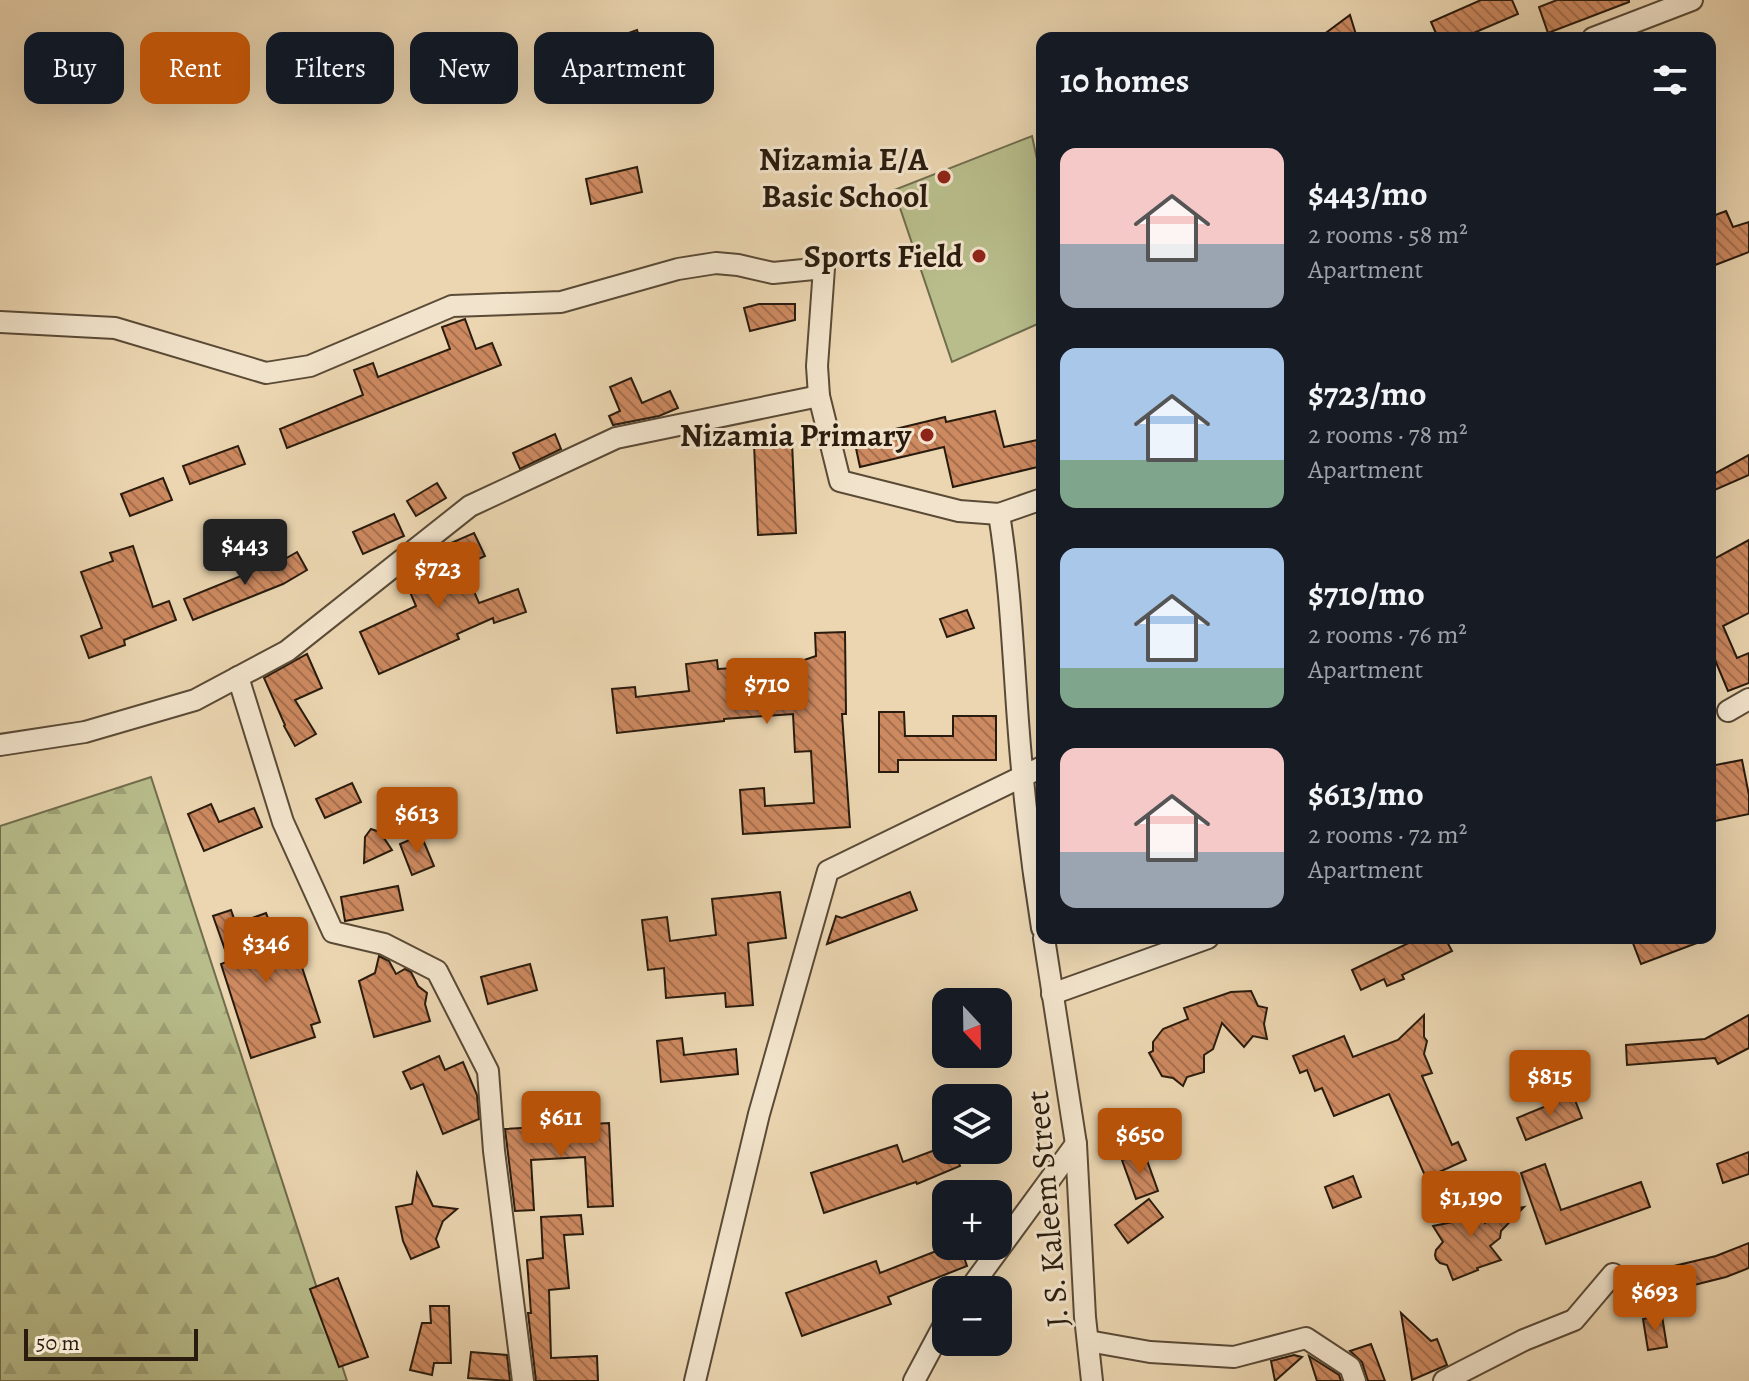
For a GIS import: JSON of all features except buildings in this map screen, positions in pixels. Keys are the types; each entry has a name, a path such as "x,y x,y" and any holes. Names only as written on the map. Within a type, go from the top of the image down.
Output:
{"street":[{"path":"1609,32 1692,0"},
{"path":"0,322 115,328 266,373 310,366 452,306 561,302 678,269 716,263 773,273 824,268 817,366 819,396 840,481 959,511 999,514 1036,501"},
{"path":"0,745 85,732 195,700 287,651 470,506 616,438 819,396"},
{"path":"999,514 1006,555 1023,777 1036,892"},
{"path":"238,677 283,822 333,932 384,944 437,971 488,1071 494,1151 523,1381"},
{"path":"1728,711 1749,699"},
{"path":"695,1381 759,1114 828,871 1036,770"},
{"name":"J. S. Kaleem Street","path":"1045,944 1076,1144 1092,1381"},
{"path":"1052,994 1191,944"},
{"path":"979,1276 1076,1144"},
{"path":"1444,1381 1524,1340 1574,1320 1613,1274"},
{"path":"1088,1341 1150,1352 1234,1357 1306,1338 1350,1367 1355,1381"},
{"path":"914,1381 932,1347"}],"green space":[{"name":"Sports Field","path":"1032,136 1036,154 1036,325 952,362 894,190"},
{"path":"151,777 347,1381 0,1381 0,826"}],"place":[{"name":"Nizamia E/A Basic School","path":"944,177"},
{"name":"Sports Field","path":"979,256"},
{"name":"Nizamia Primary","path":"927,435"}]}
